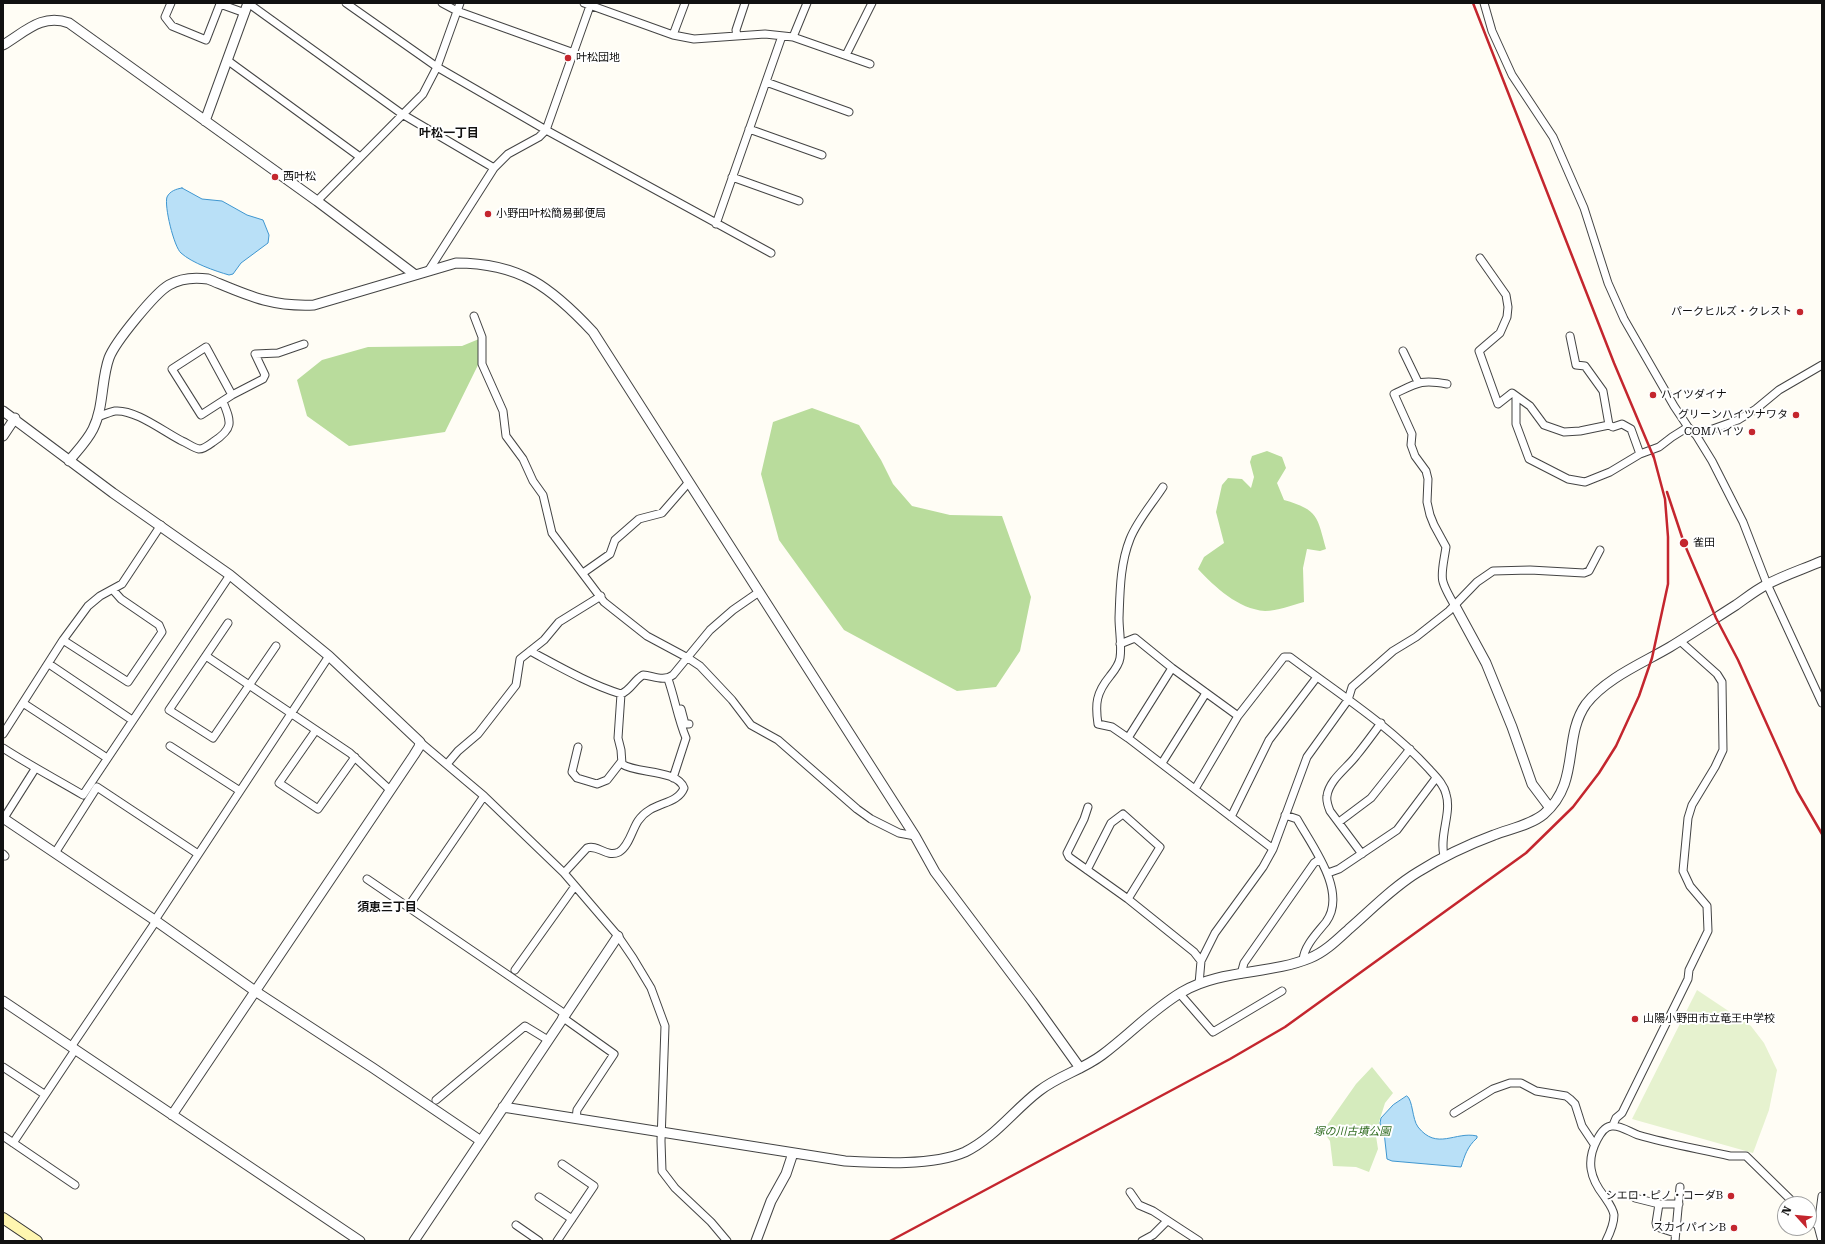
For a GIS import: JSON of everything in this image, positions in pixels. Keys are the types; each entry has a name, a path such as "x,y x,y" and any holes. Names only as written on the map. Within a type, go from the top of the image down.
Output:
{"main road":[{"path":"3,1218 37,1241"}],"street":[{"path":"171,3 165,17 172,26 206,40 221,4 245,12"},
{"path":"205,121 248,3 402,114 494,168"},
{"path":"346,3 437,67 546,130 716,224 771,252"},
{"path":"442,3 457,11 574,53"},
{"path":"317,202 423,94 437,67 460,3"},
{"path":"673,35 685,3"},
{"path":"737,36 736,30 745,3"},
{"path":"793,37 807,3"},
{"path":"846,55 872,3"},
{"path":"1484,3 1492,31 1512,75 1553,137 1584,208 1608,283 1624,319 1674,406 1688,427 1696,435 1743,522 1767,584 1822,703"},
{"path":"429,270 494,168 508,154 539,137 546,130 574,53 588,4 673,35 694,39 766,34 793,37 870,64"},
{"path":"3,45 46,20 58,19 69,23 414,274"},
{"path":"716,224 782,36"},
{"path":"227,60 360,157"},
{"path":"766,82 849,112"},
{"path":"749,129 822,156"},
{"path":"732,177 799,201"},
{"path":"1480,258 1506,295 1508,307 1507,318 1500,333 1479,351 1498,404 1512,393 1530,406 1544,425 1564,432 1580,432 1608,425 1613,427 1622,424 1628,426 1631,429 1640,454"},
{"path":"69,461 87,439 98,417 109,357 124,334 160,292 169,284 188,278 198,277 266,302 307,305 324,302 414,274 456,263 476,263 503,267 516,271 555,295 593,332 915,836 935,872 1032,1001 1080,1068"},
{"path":"474,316 482,337 482,364 504,411 506,436 523,459 535,484 543,494 552,533 600,596 613,610 647,636 688,658 712,678 732,700 751,725 778,740 857,809 871,819 900,833 915,836"},
{"path":"1570,336 1576,365 1585,366 1603,391 1608,425"},
{"path":"232,395 206,347 172,369 201,415 232,395 263,379 265,375 255,354 278,353 304,344"},
{"path":"1403,352 1418,382"},
{"path":"1696,435 1738,420 1756,410 1779,390 1822,365"},
{"path":"1447,384 1430,381 1418,382 1394,394 1412,434 1411,445 1415,456 1426,471 1428,479 1427,502 1430,515 1446,547 1442,568 1442,580 1444,587 1486,663 1512,726 1532,784 1550,808"},
{"path":"1516,396 1516,424 1529,459 1568,479 1585,482 1610,472 1640,454 1659,447 1688,427"},
{"path":"98,417 114,411 123,411 134,414 198,449 203,448 223,435 230,427 230,418 223,402"},
{"path":"3,411 15,418 69,461 230,574 329,656 420,742 484,796 564,873 618,936 651,988 665,1026 662,1171 675,1188 711,1222 727,1241"},
{"path":"3,436 15,418"},
{"path":"583,573 610,554 615,540 639,519 662,513 689,482"},
{"path":"1163,487 1130,538 1125,555 1121,585 1120,658 1117,667 1100,690 1096,708 1098,724 1112,727 1128,738 1273,849"},
{"path":"3,734 63,640 88,606 100,596 122,584 161,525"},
{"path":"1199,984 1201,961 1215,933 1263,867 1273,849 1307,757 1348,700 1352,687 1393,652 1416,637 1455,606 1477,582 1493,571 1530,570 1584,573 1589,571 1600,550"},
{"path":"503,1107 845,1161 877,1163 934,1159 962,1153 988,1137 1042,1088 1057,1078 1080,1068 1099,1057 1180,994 1199,984 1303,960 1317,955 1393,890 1444,856 1540,817 1550,808 1560,794 1565,783 1578,719 1587,703 1594,696 1618,678 1680,641 1767,584 1822,561"},
{"path":"3,748 35,769 46,772 83,795 230,574"},
{"path":"63,640 128,682 162,632 159,625 121,599 113,590"},
{"path":"530,651 598,686 621,694 628,691 637,678 643,675 662,680 668,679 688,658 710,630 733,610 759,592"},
{"path":"447,764 458,751 478,734 513,689 517,680 520,659 544,640 559,622 600,596"},
{"path":"228,623 169,710 213,738 276,646"},
{"path":"1120,644 1135,638 1172,668 1238,716"},
{"path":"1613,1126 1616,1118 1622,1113 1684,986 1689,970 1708,931 1707,906 1690,886 1683,871 1683,858 1688,818 1692,805 1715,767 1723,750 1722,682 1718,674 1680,641"},
{"path":"206,656 355,757 390,790"},
{"path":"13,1143 198,854 329,656"},
{"path":"1195,789 1238,716 1284,657 1290,657 1381,724 1410,749 1436,778 1446,792 1448,803 1442,846 1444,856"},
{"path":"49,664 132,720"},
{"path":"1128,738 1172,668"},
{"path":"1231,817 1269,740 1317,677"},
{"path":"668,679 676,700 679,721 686,738 673,778"},
{"path":"1162,764 1206,692"},
{"path":"578,747 572,772 577,778 597,784 606,780 621,762 621,750 618,738 621,694"},
{"path":"676,700 679,701 685,724 689,724"},
{"path":"23,703 107,758"},
{"path":"1362,854 1330,811 1327,803 1327,795 1332,784 1356,757 1381,724"},
{"path":"316,730 279,783 318,809 355,757"},
{"path":"172,1114 390,790 419,746 420,742"},
{"path":"170,746 240,791"},
{"path":"1339,822 1371,798 1410,749"},
{"path":"564,873 587,848 594,848 607,854 620,851 625,846 639,820 645,813 654,806 678,797 684,788 682,784 673,778 625,766 621,762"},
{"path":"35,769 3,818 155,921 255,992 373,1068 481,1141"},
{"path":"1328,873 1339,869 1397,830 1436,778"},
{"path":"55,853 97,787 198,854"},
{"path":"408,907 484,796"},
{"path":"1088,807 1084,819 1067,853 1069,857 1128,900 1194,952 1201,961"},
{"path":"1087,870 1111,824 1123,814 1160,847 1128,900"},
{"path":"1285,815 1297,819 1328,873 1334,903 1333,910 1329,918 1304,952 1303,960"},
{"path":"1241,974 1248,957 1314,863 1320,859"},
{"path":"367,879 564,1016 614,1054 577,1110 576,1118"},
{"path":"515,970 575,886"},
{"path":"414,1241 618,936"},
{"path":"1180,994 1213,1032 1282,991"},
{"path":"3,1001 360,1241"},
{"path":"436,1100 525,1026 548,1040"},
{"path":"3,1067 44,1094"},
{"path":"1454,1113 1493,1089 1510,1083 1521,1083 1536,1091 1570,1098 1575,1104 1582,1126 1594,1144"},
{"path":"1606,1241 1612,1226 1614,1214 1595,1184 1591,1172 1591,1156 1594,1144 1600,1133 1608,1127 1613,1126 1638,1135 1730,1156 1746,1156 1787,1196"},
{"path":"3,1136 75,1185"},
{"path":"756,1241 771,1201 786,1174 794,1153"},
{"path":"557,1241 594,1186 562,1164"},
{"path":"1675,1241 1680,1187"},
{"path":"1130,1192 1139,1205 1153,1211 1199,1241"},
{"path":"1822,1196 1818,1226 1822,1241"},
{"path":"539,1197 572,1219"},
{"path":"1635,1198 1659,1204 1679,1204"},
{"path":"1659,1204 1656,1223 1657,1227 1675,1233"},
{"path":"1142,1241 1153,1235 1168,1221"},
{"path":"516,1225 539,1241"}],"green space":[{"path":"479,339 478,365 445,432 349,446 307,416 297,380 322,360 368,347 462,346"},
{"path":"812,408 859,425 881,460 893,484 912,506 950,515 1002,516 1031,597 1020,651 996,687 957,691 844,630 779,540 761,474 773,422"},
{"path":"1267,451 1282,457 1286,468 1277,483 1284,500 1304,507 1315,516 1321,529 1326,549 1320,551 1307,549 1303,568 1304,602 1270,611 1255,609 1236,602 1220,590 1198,569 1204,557 1224,543 1216,512 1222,485 1228,478 1242,479 1251,488 1254,477 1250,462 1252,456"},
{"path":"1697,990 1751,1026 1764,1043 1777,1070 1769,1110 1753,1153 1632,1119"},
{"name":"塚の川古墳公園","path":"1372,1067 1393,1093 1385,1103 1379,1122 1383,1133 1376,1136 1378,1149 1369,1172 1356,1167 1333,1166 1330,1141 1323,1131 1356,1084"}],"water":[{"path":"182,188 202,199 222,201 247,215 263,220 269,235 268,243 241,263 233,274 229,275 204,266 186,257 181,253 175,243 168,217 166,202 167,197 171,192"},
{"path":"1407,1096 1410,1101 1416,1124 1425,1134 1432,1138 1446,1139 1469,1135 1477,1136 1467,1151 1461,1167 1392,1161 1387,1159 1384,1132 1380,1123 1381,1118 1393,1105"}],"railway":[{"path":"1473,3 1614,363 1654,458"},
{"path":"890,1241 1230,1059 1285,1027 1526,853 1573,807 1599,773 1616,746 1639,696 1652,658 1668,584 1668,537 1665,499 1653,454"},
{"path":"1667,492 1684,543 1716,618 1738,660 1797,791 1822,834"}],"place":[{"name":"叶松団地","path":"568,58"},
{"name":"西叶松","path":"275,177"},
{"name":"小野田叶松簡易郵便局","path":"488,214"},
{"name":"パークヒルズ・クレスト","path":"1800,312"},
{"name":"ハイツダイナ","path":"1653,395"},
{"name":"グリーンハイツナワタ","path":"1796,415"},
{"name":"COMハイツ","path":"1752,432"},
{"name":"雀田","path":"1684,543"},
{"name":"山陽小野田市立竜王中学校","path":"1635,1019"},
{"name":"シエロ・ピノ・コーダB","path":"1731,1196"},
{"name":"スカイパインB","path":"1734,1228"}],"district":[{"name":"叶松一丁目","path":"449,133"},
{"name":"須恵三丁目","path":"387,907"}]}
